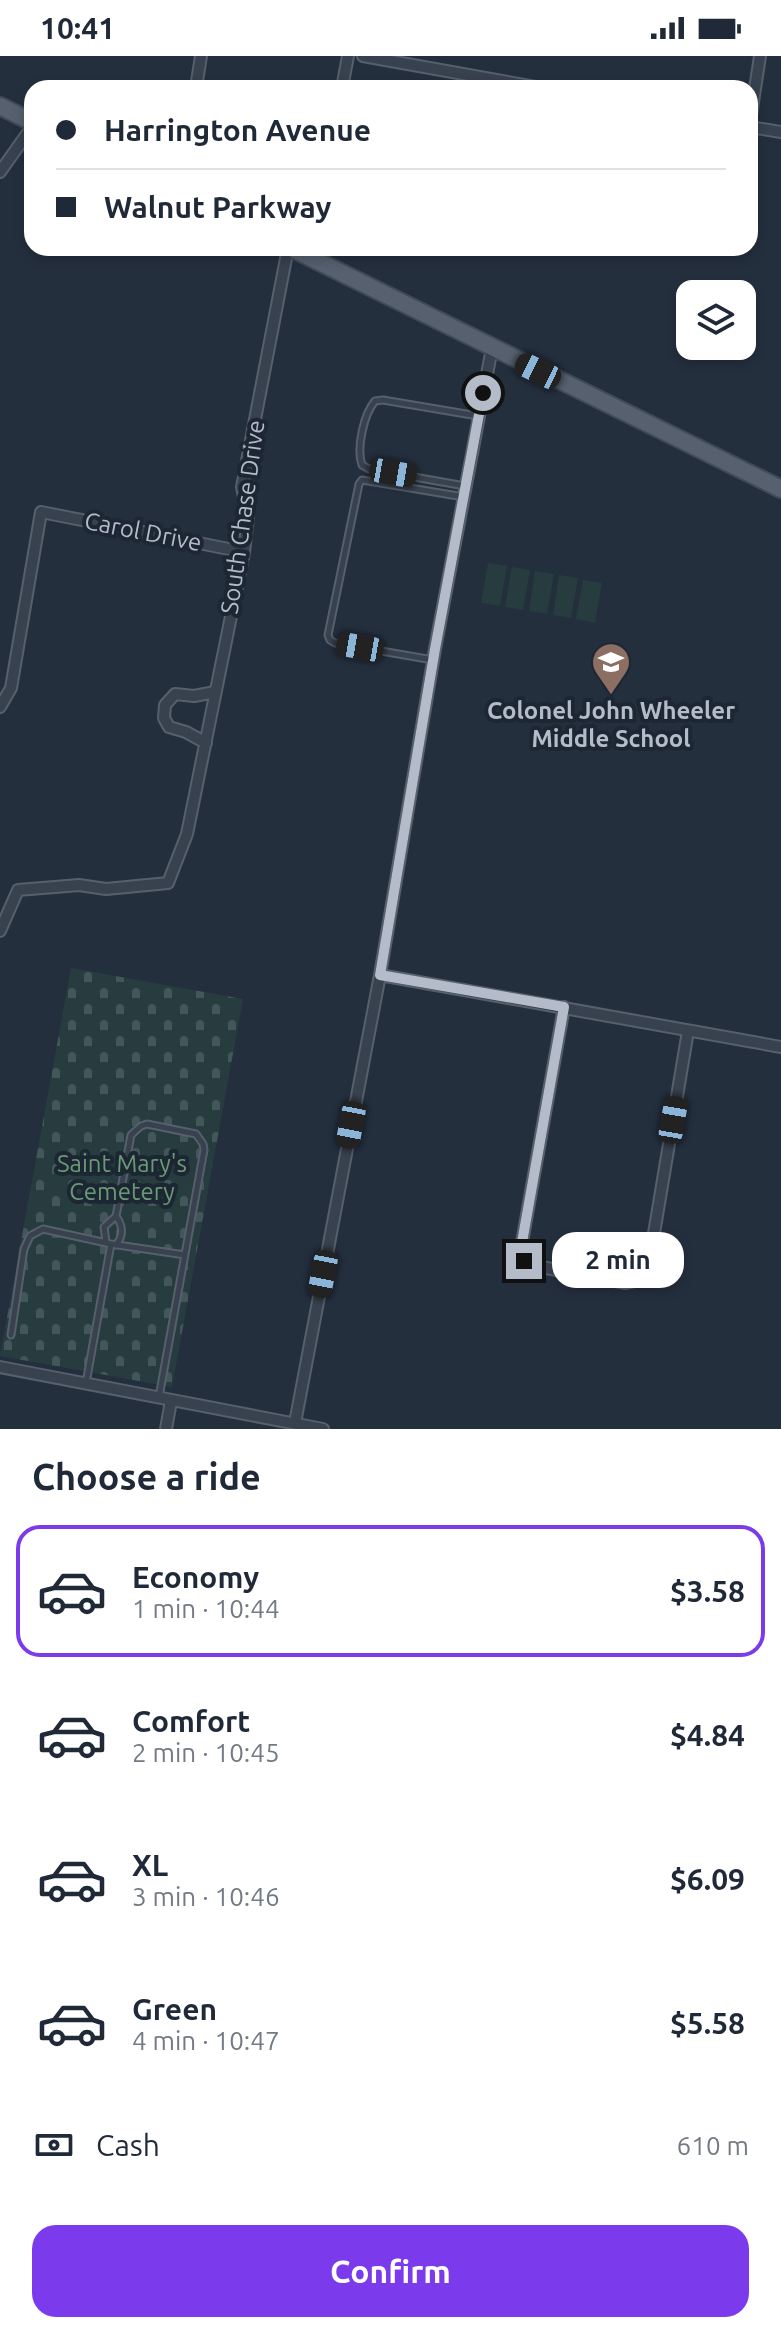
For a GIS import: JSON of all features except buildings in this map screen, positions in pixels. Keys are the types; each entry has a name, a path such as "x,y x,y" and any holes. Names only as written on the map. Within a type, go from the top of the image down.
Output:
{"main road":[{"path":"0,106 24,120"},
{"path":"317,256 492,348 781,489"}],"street":[{"path":"197,80 201,56"},
{"path":"344,80 348,56"},
{"path":"363,56 411,60 504,80"},
{"path":"756,80 760,56"},
{"path":"758,126 781,132"},
{"path":"0,172 24,137"},
{"name":"South Chase Drive","path":"0,931 18,890 79,885 106,889 168,883 187,834 244,552 248,518 242,487 288,256"},
{"path":"295,1423 380,975 433,660 492,348"},
{"name":"Carol Drive","path":"0,707 11,688 41,512 244,552"},
{"path":"206,743 169,727 164,718 165,705 175,694 194,696 215,692"},
{"path":"380,975 781,1047"},
{"path":"564,1007 521,1248 524,1261 536,1266 626,1283 639,1280 648,1269 688,1031"},
{"path":"0,1367 323,1429"},
{"path":"166,1429 171,1401"}],"lane":[{"path":"465,492 369,469 362,465 359,456 369,408 375,401 479,416"},
{"path":"433,660 335,643 328,635 362,480 465,492"},
{"path":"111,1244 120,1240 122,1231 116,1216 128,1144 135,1129 156,1125 196,1134 204,1150 159,1398"},
{"path":"86,1384 111,1244 104,1227 116,1216"},
{"path":"11,1335 24,1249 30,1236 43,1229 111,1244 185,1255"}],"green space":[{"path":"488,563 507,566 500,606 481,603"},
{"path":"512,567 530,570 523,610 505,607"},
{"path":"535,571 554,574 547,614 529,611"},
{"path":"559,575 578,578 571,618 553,615"},
{"path":"583,580 602,583 595,623 576,619"},
{"name":"Saint Mary's Cemetery","path":"71,968 243,999 172,1387 0,1356"}],"place":[{"name":"Colonel John Wheeler Middle School","path":"611,696"}],"route":[{"path":"483,393 435,649 380,975 564,1007 521,1248 524,1261"}]}
